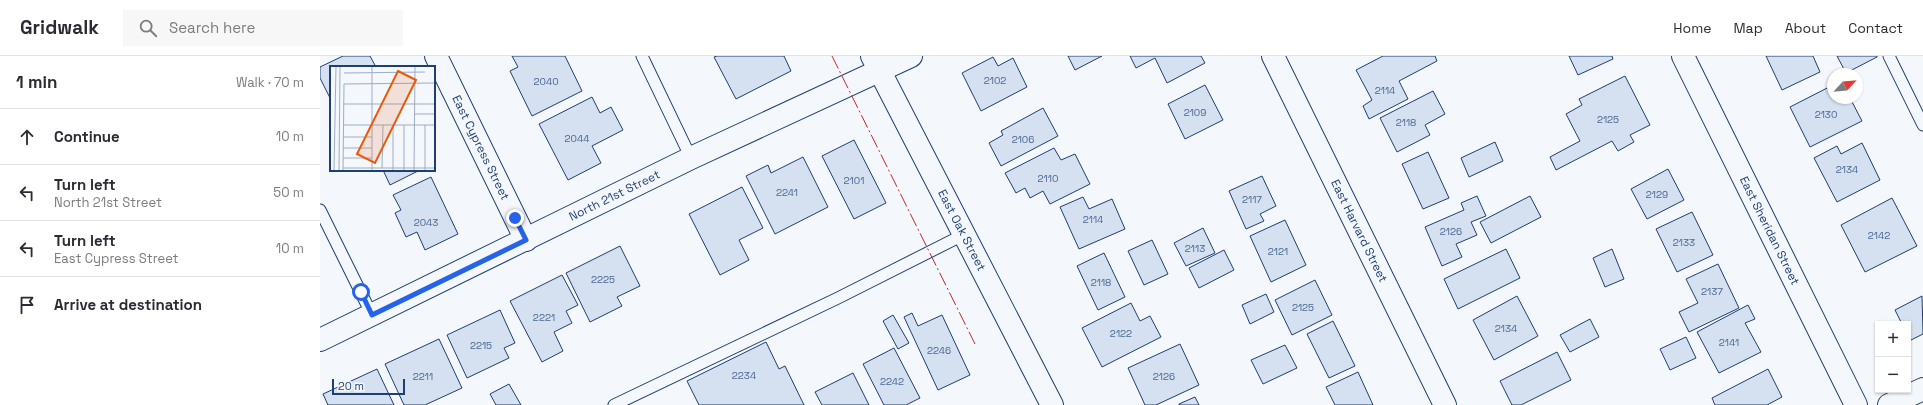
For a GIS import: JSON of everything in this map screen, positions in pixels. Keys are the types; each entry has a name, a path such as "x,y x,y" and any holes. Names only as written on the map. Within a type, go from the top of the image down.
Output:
{"street":[{"name":"East Cypress Street","path":"436,56 526,240"},
{"name":"North 21st Street","path":"320,340 526,240 876,64 911,56"},
{"name":"East Harvard Street","path":"1273,56 1445,405"},
{"name":"East Sheridan Street","path":"1683,56 1856,405"},
{"name":"East Oak Street","path":"876,64 1049,404"},
{"path":"1889,405 1923,389"}],"lane":[{"path":"642,56 691,158"},
{"path":"1889,56 1923,125"},
{"path":"320,210 372,315"},
{"path":"614,405 838,298 963,235"}],"building":[{"path":"343,56 370,56 375,66 330,66 330,98 320,78 320,67"},
{"path":"512,56 565,56 582,91 532,116 510,71 518,67"},
{"path":"784,56 791,71 736,99 714,57"},
{"path":"1068,56 1102,56 1075,70"},
{"path":"1130,56 1201,56 1205,63 1167,83 1155,58 1136,68"},
{"path":"1383,56 1435,56 1437,61 1399,81 1408,99 1369,119 1363,106 1372,100 1356,70"},
{"path":"1569,56 1612,56 1613,59 1578,75"},
{"path":"1766,56 1813,56 1820,72 1782,90"},
{"path":"1837,56 1877,56 1856,68 1843,68"},
{"path":"993,57 998,66 1013,58 1027,87 981,111 962,73"},
{"path":"1625,76 1650,125 1630,135 1634,142 1618,151 1612,141 1556,170 1550,157 1580,141 1566,114 1582,105 1579,99"},
{"path":"1205,85 1223,120 1185,139 1168,104"},
{"path":"1827,88 1827,104 1853,104 1862,121 1810,147 1790,107"},
{"path":"1433,91 1445,114 1425,125 1430,135 1397,152 1380,118"},
{"path":"592,97 600,113 611,107 623,130 592,146 601,163 568,180 539,124"},
{"path":"1043,108 1058,136 1001,166 989,143 1003,135 1001,131"},
{"path":"854,140 886,203 854,219 822,156"},
{"path":"1495,142 1503,161 1469,177 1461,158"},
{"path":"1862,143 1880,180 1837,202 1814,158 1837,146 1841,154"},
{"path":"1054,148 1061,160 1075,154 1090,184 1050,204 1043,191 1030,198 1025,188 1016,193 1005,173"},
{"path":"1428,152 1449,198 1423,209 1402,164"},
{"path":"803,157 828,207 775,234 746,176 768,165 771,173"},
{"path":"1668,169 1684,200 1647,219 1631,189"},
{"path":"383,171 418,171 390,185"},
{"path":"1262,176 1276,206 1260,214 1264,221 1246,229 1229,191"},
{"path":"431,177 458,234 425,250 417,232 406,237 395,213 401,210 393,195"},
{"path":"742,187 763,228 739,240 749,260 720,275 689,214"},
{"path":"1477,196 1486,216 1471,222 1477,235 1456,244 1462,257 1442,266 1425,227 1464,210 1461,203"},
{"path":"1530,196 1541,217 1491,243 1480,222"},
{"path":"1083,197 1089,209 1112,199 1125,229 1079,249 1060,207"},
{"path":"1892,198 1917,246 1865,272 1841,225"},
{"path":"1692,212 1713,255 1677,272 1656,229"},
{"path":"1285,220 1306,265 1271,282 1250,236"},
{"path":"1203,228 1215,253 1186,266 1174,243"},
{"path":"1152,240 1168,274 1144,285 1128,251"},
{"path":"620,246 640,286 617,297 622,306 590,322 566,273"},
{"path":"1506,249 1520,278 1458,309 1444,279"},
{"path":"1612,249 1624,279 1605,287 1593,258"},
{"path":"1224,250 1234,270 1199,288 1189,268"},
{"path":"1104,253 1125,297 1098,310 1077,266"},
{"path":"1718,264 1739,308 1689,332 1679,312 1698,303 1686,279"},
{"path":"562,275 578,305 566,311 572,323 554,332 563,351 542,362 510,301"},
{"path":"1315,280 1332,315 1292,335 1275,300"},
{"path":"1266,294 1274,312 1250,324 1242,305"},
{"path":"1517,296 1538,336 1494,360 1473,320"},
{"path":"1922,296 1923,334 1911,340 1911,321 1900,321 1895,310"},
{"path":"1131,303 1140,321 1150,316 1161,337 1102,367 1082,328"},
{"path":"1748,305 1755,319 1745,323 1761,352 1719,373 1697,332"},
{"path":"500,310 515,343 504,348 509,358 467,378 447,335"},
{"path":"912,313 918,326 942,315 970,375 938,390 904,317"},
{"path":"893,315 909,343 898,349 883,321"},
{"path":"1590,319 1599,337 1570,352 1560,335"},
{"path":"1333,321 1355,366 1329,378 1307,334"},
{"path":"1686,337 1696,358 1670,370 1660,349"},
{"path":"439,339 462,388 425,405 404,405 385,364"},
{"path":"766,342 779,369 785,366 804,405 699,405 687,381"},
{"path":"1180,344 1199,385 1156,405 1145,405 1128,368"},
{"path":"1285,345 1297,368 1263,384 1251,360"},
{"path":"894,348 920,398 906,405 884,405 863,364"},
{"path":"1557,352 1571,380 1521,405 1512,405 1500,381"},
{"path":"377,369 394,405 328,405 323,394"},
{"path":"1768,369 1782,397 1767,405 1715,405 1712,398"},
{"path":"1358,372 1373,405 1335,405 1326,387"},
{"path":"853,373 869,405 822,405 815,392"},
{"path":"509,384 521,405 496,405 490,394"},
{"path":"1195,397 1199,405 1179,405 1179,404"}],"power":[{"path":"832,56 975,344"}],"route":[{"path":"361,292 372,315 526,240 515,218"}]}
